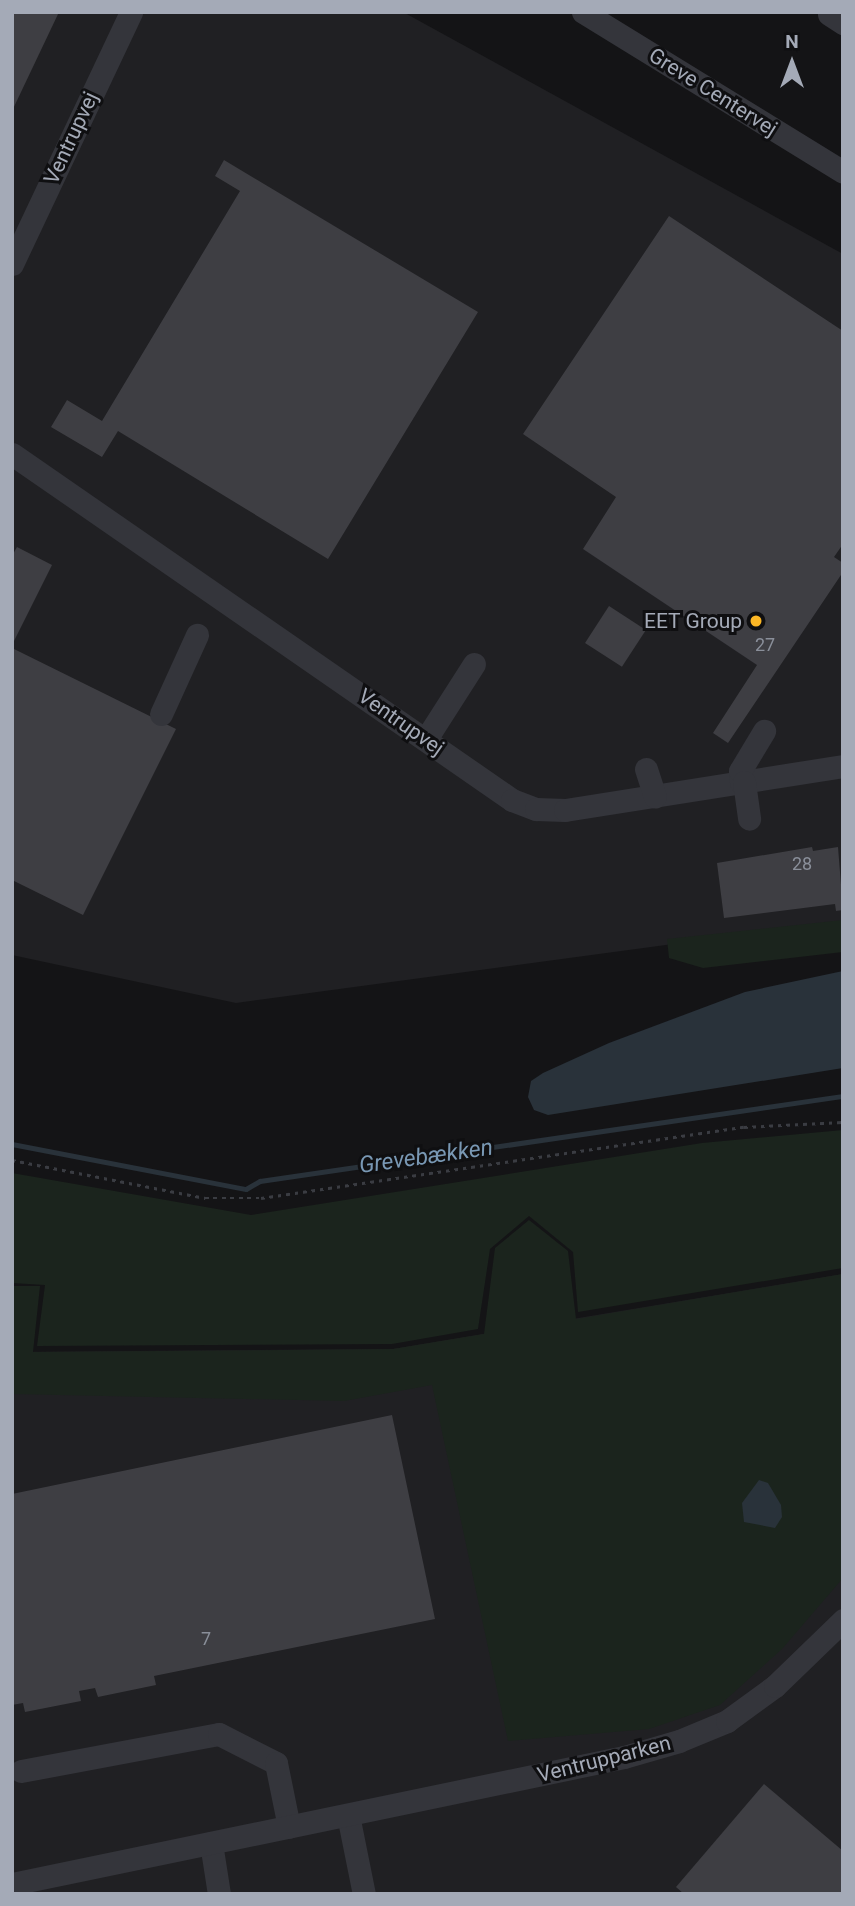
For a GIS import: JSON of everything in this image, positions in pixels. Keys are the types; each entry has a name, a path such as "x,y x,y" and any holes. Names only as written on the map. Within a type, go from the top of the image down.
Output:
{"street":[{"name":"Ventrupvej","path":"12,264 131,12"},
{"name":"Greve Centervej","path":"583,12 843,172"},
{"name":"Ventrupvej","path":"12,454 512,800 536,809 565,810 843,766"},
{"path":"161,714 197,635"},
{"path":"426,739 474,664"},
{"path":"749,819 740,771 764,731"},
{"path":"646,769 655,797"},
{"name":"Ventrupparken","path":"12,1884 624,1757 678,1741 727,1721 839,1634"},
{"path":"21,1772 219,1734 276,1763 289,1827"},
{"path":"348,1815 364,1894"},
{"path":"211,1843 219,1894"}],"path":[{"path":"12,1160 205,1198 261,1198 744,1127 843,1122"}],"shaded area":[{"path":"12,12 403,12 843,254 843,921 236,1003 12,955"},
{"path":"843,920 843,952 703,968 669,958 667,939"},
{"path":"843,971 843,1068 548,1115 534,1110 528,1097 531,1081 543,1073 609,1043 745,992"},
{"path":"843,1130 843,1268 578,1312 573,1252 529,1216 490,1249 478,1329 392,1344 37,1346 45,1285 12,1283 12,1173 251,1215 702,1143"},
{"path":"529,1220 568,1251 576,1319 843,1274 843,1578 782,1649 720,1705 649,1729 508,1741 432,1385 344,1401 12,1394 12,1286 40,1286 33,1352 393,1349 484,1334 495,1248"},
{"path":"843,1274 843,1894 12,1894 12,1352 393,1349"},
{"path":"759,1480 768,1483 781,1505 782,1517 775,1528 744,1522 742,1503"}],"building":[{"path":"12,12 59,12 12,111"},
{"path":"224,160 478,312 328,559 118,431 102,457 51,427 67,400 102,421 240,191 215,176"},
{"path":"669,216 843,331 843,544 834,557 843,563 843,572 728,743 713,733 757,665 583,549 616,497 523,434"},
{"path":"17,547 52,565 12,645 12,556"},
{"path":"609,606 646,630 622,667 585,643"},
{"path":"12,648 176,729 83,915 12,880"},
{"path":"812,847 813,851 838,847 843,910 836,911 835,904 724,918 717,863"},
{"path":"392,1415 435,1619 154,1676 156,1685 98,1697 95,1688 79,1691 81,1701 25,1712 23,1703 12,1705 12,1494"},
{"path":"764,1784 843,1851 843,1894 684,1894 676,1887"}],"waterway":[{"name":"Grevebækken","path":"12,1144 246,1189 260,1181 843,1096"}],"place":[{"name":"EET Group","path":"756,621"}]}
